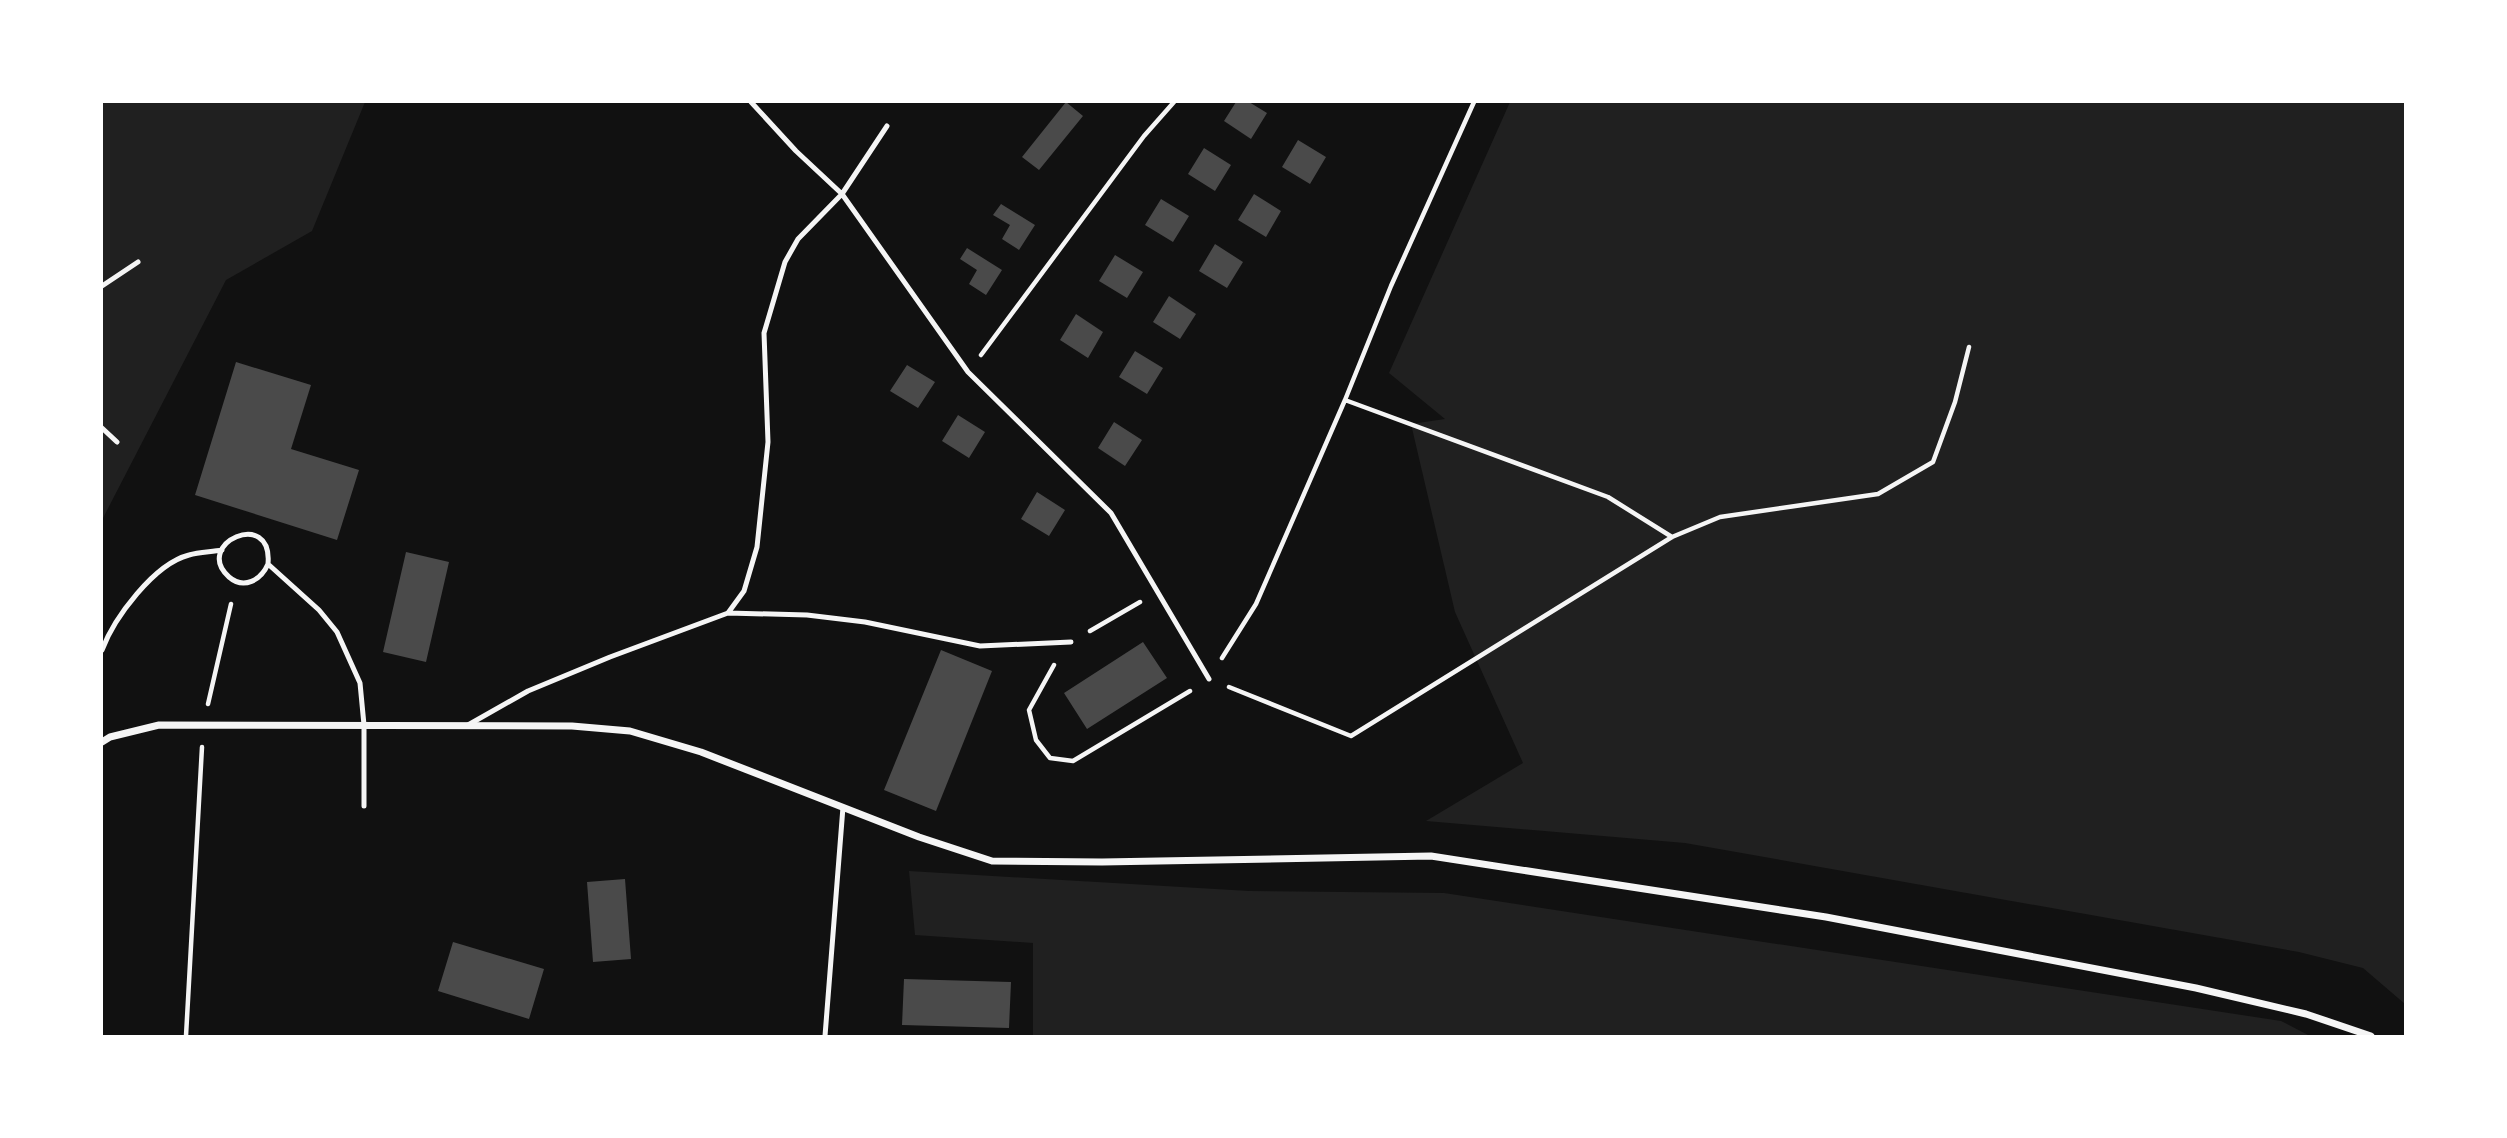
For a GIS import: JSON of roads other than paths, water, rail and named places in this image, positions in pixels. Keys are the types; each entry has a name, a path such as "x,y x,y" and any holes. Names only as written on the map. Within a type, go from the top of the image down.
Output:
{"street":[{"path":"102,742 110,737 159,725 572,726 630,731 701,751 919,837 992,861 1101,862 1431,856 1826,917 2196,988 2306,1014 2371,1037"}],"lane":[{"path":"751,102 796,151 842,194 968,372 1111,513 1209,679"},
{"path":"728,613 744,591 757,547 768,442 764,333 785,262 798,239 842,194 887,126"},
{"path":"102,286 138,262"},
{"path":"102,428 117,442"},
{"path":"241,534 255,536 266,547 268,564 259,578 251,582 236,581 230,578 222,566 222,550 233,537 241,534"},
{"path":"102,650 122,613 164,568 187,555 222,550"},
{"path":"268,564 319,610 337,632 360,683 364,725 364,806"},
{"path":"466,726 540,686 728,613 807,615 865,622 980,646 1071,642"},
{"path":"825,1037 844,807"}]}
